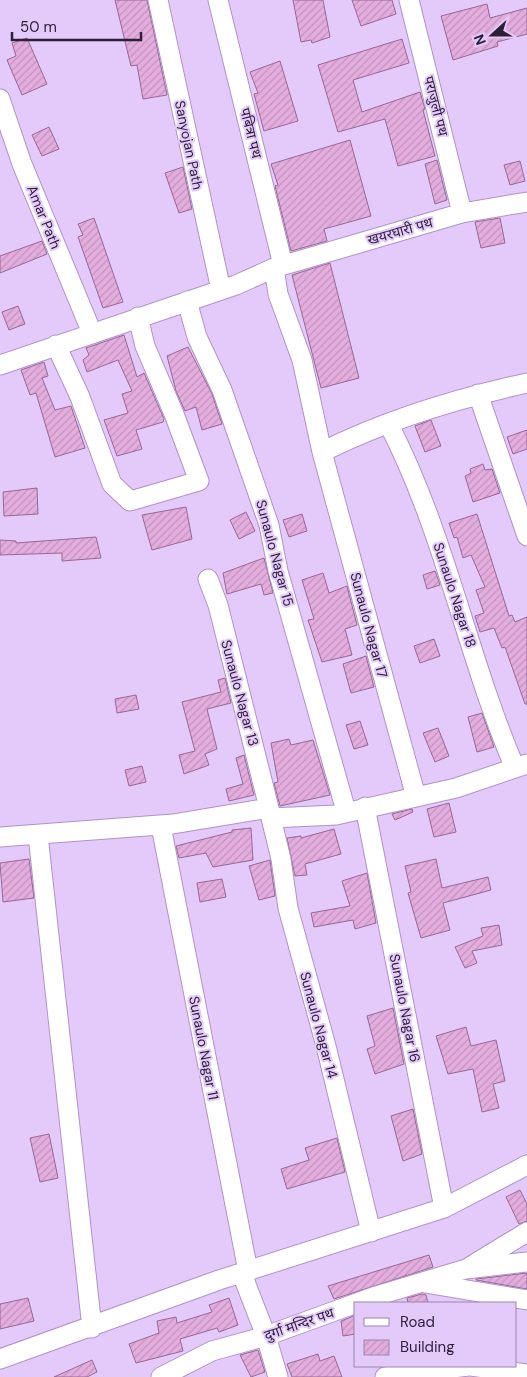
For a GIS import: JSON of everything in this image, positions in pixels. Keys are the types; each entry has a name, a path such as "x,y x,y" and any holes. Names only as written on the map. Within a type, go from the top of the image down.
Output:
{"street":[{"name":"Sanyojan Path","path":"158,0 221,290"},
{"name":"पबित्रा पथ","path":"218,0 278,266 278,294 302,360 322,452"},
{"name":"पराजुली पथ","path":"409,0 462,213"},
{"name":"Amar Path","path":"0,98 22,164 92,334"},
{"name":"खयरघारी पथ","path":"0,365 221,290 278,266 462,213 527,202"},
{"name":"Sunaulo Nagar 15","path":"187,301 197,337 222,390 269,525 278,571 290,609 332,769 346,811"},
{"path":"56,345 80,397 112,484 130,501 199,481 174,414 145,346 138,317"},
{"path":"322,452 360,433 389,425 478,394 527,383"},
{"path":"478,394 527,536"},
{"name":"Sunaulo Nagar 18","path":"389,425 408,460 500,734 521,766"},
{"name":"Sunaulo Nagar 17","path":"322,452 416,797"},
{"name":"Sunaulo Nagar 13","path":"208,579 218,605 262,772 270,813"},
{"path":"0,837 161,826 270,813 336,815 346,811 456,788 521,766"},
{"name":"Sunaulo Nagar 16","path":"365,808 444,1208"},
{"name":"Sunaulo Nagar 14","path":"270,813 288,908 326,1046 370,1232"},
{"name":"Sunaulo Nagar 11","path":"161,826 245,1273 278,1377"},
{"path":"38,835 92,1328"},
{"path":"0,1359 245,1273 444,1208 527,1165"},
{"path":"466,1269 527,1232"},
{"name":"दुर्गा मन्दिर पथ","path":"360,1302 466,1269 527,1262"},
{"path":"420,1282 527,1300"},
{"name":"दुर्गा मन्दिर पथ","path":"161,1377 212,1351 266,1336 354,1304"},
{"path":"385,1377 461,1367"},
{"path":"476,1367 527,1374"}],"building":[{"path":"115,0 147,0 167,95 143,99 137,65 131,66"},
{"path":"293,0 323,0 330,37 312,43 311,40 301,42"},
{"path":"352,0 392,0 396,14 361,26"},
{"path":"487,4 490,18 527,8 527,34 497,42 498,46 453,60 441,16"},
{"path":"27,38 47,84 22,95 7,60 16,56 12,43"},
{"path":"402,39 409,63 353,80 362,112 420,92 435,156 398,166 385,119 338,132 318,65"},
{"path":"280,61 298,121 264,131 254,94 258,93 250,72"},
{"path":"49,127 59,149 42,156 32,135"},
{"path":"350,140 371,216 324,229 327,241 291,251 275,186 278,185 271,164"},
{"path":"437,160 447,200 435,204 425,164"},
{"path":"520,161 525,181 510,185 504,165"},
{"path":"183,167 192,209 179,213 165,173"},
{"path":"94,218 123,302 103,308 78,237 83,235 78,224"},
{"path":"500,218 505,243 481,248 475,222"},
{"path":"42,241 47,254 0,273 0,256"},
{"path":"330,263 359,378 321,388 292,275"},
{"path":"18,306 25,324 9,330 2,312"},
{"path":"124,335 137,377 144,373 164,419 163,422 136,430 142,449 117,456 104,420 128,413 122,394 132,391 118,360 87,372 83,360 89,355 86,348"},
{"path":"188,347 212,394 222,424 202,430 196,407 185,411 176,391 167,356"},
{"path":"44,362 48,376 42,378 55,410 71,406 85,448 55,457 36,393 30,395 21,370"},
{"path":"431,420 441,446 425,452 415,426"},
{"path":"527,430 527,449 513,454 507,437"},
{"path":"483,464 485,470 492,469 500,493 473,502 465,476 471,473 470,469"},
{"path":"37,488 38,514 4,516 3,492"},
{"path":"186,507 192,539 152,550 142,515"},
{"path":"246,512 255,531 239,539 230,520"},
{"path":"302,514 307,531 289,537 283,520"},
{"path":"477,514 509,616 512,615 515,622 527,617 527,704 525,704 505,647 502,648 494,628 480,632 475,616 484,613 476,590 485,587 471,555 463,558 457,537 454,538 449,523"},
{"path":"96,537 101,558 62,561 62,553 0,555 0,540 16,541 16,543"},
{"path":"264,558 273,593 264,595 261,584 227,594 223,573"},
{"path":"435,571 440,585 427,589 423,575"},
{"path":"323,573 329,593 347,586 357,625 345,629 352,655 322,662 308,620 314,619 302,580"},
{"path":"434,639 440,656 420,663 414,646"},
{"path":"366,656 374,687 351,693 343,664"},
{"path":"225,678 231,703 207,709 217,749 205,754 209,765 184,774 179,755 195,751 182,702 221,692 218,680"},
{"path":"136,695 139,709 117,713 115,699"},
{"path":"482,713 494,747 477,752 468,717"},
{"path":"360,721 368,745 354,749 346,725"},
{"path":"438,728 449,756 435,762 423,733"},
{"path":"289,739 291,745 313,740 330,795 280,806 274,783 278,782 271,743"},
{"path":"244,755 254,795 229,801 226,789 243,784 236,758"},
{"path":"142,766 146,782 129,786 125,770"},
{"path":"449,803 456,832 434,837 427,809"},
{"path":"412,809 413,812 395,820 392,814"},
{"path":"251,828 253,860 213,867 206,853 179,858 176,846 232,832 232,830"},
{"path":"334,829 341,854 305,864 307,875 295,876 287,838 301,836 301,838"},
{"path":"29,859 34,898 3,902 0,863"},
{"path":"436,859 442,888 488,877 491,890 443,903 450,930 421,938 408,893 411,892 405,866"},
{"path":"270,860 275,896 259,900 249,866"},
{"path":"367,873 376,923 355,929 353,920 314,927 311,913 350,906 342,881"},
{"path":"222,879 226,897 200,902 197,883"},
{"path":"499,925 502,945 472,951 477,963 465,968 455,947 483,936 481,928"},
{"path":"393,1008 404,1064 375,1074 367,1049 375,1046 367,1016"},
{"path":"466,1027 471,1046 496,1040 505,1081 493,1084 499,1108 482,1112 473,1069 448,1074 436,1036"},
{"path":"413,1109 422,1154 403,1161 391,1116"},
{"path":"49,1134 58,1178 40,1182 30,1138"},
{"path":"337,1138 345,1172 287,1189 281,1169 309,1160 305,1148"},
{"path":"520,1190 527,1204 527,1221 519,1224 506,1197"},
{"path":"429,1255 433,1267 334,1299 328,1286"},
{"path":"527,1273 527,1289 476,1280 476,1279"},
{"path":"422,1294 426,1295 428,1302 408,1302 407,1298"},
{"path":"28,1298 34,1321 0,1329 0,1304"},
{"path":"229,1298 238,1325 219,1332 217,1328 180,1339 183,1351 136,1363 129,1344 159,1333 157,1321 176,1317 177,1323 212,1312 209,1305"},
{"path":"354,1316 354,1334 343,1336 341,1321"},
{"path":"258,1350 265,1372 251,1377 240,1355"},
{"path":"318,1354 320,1361 334,1356 342,1377 292,1377 287,1364"},
{"path":"92,1360 97,1372 87,1377 54,1377"}]}
